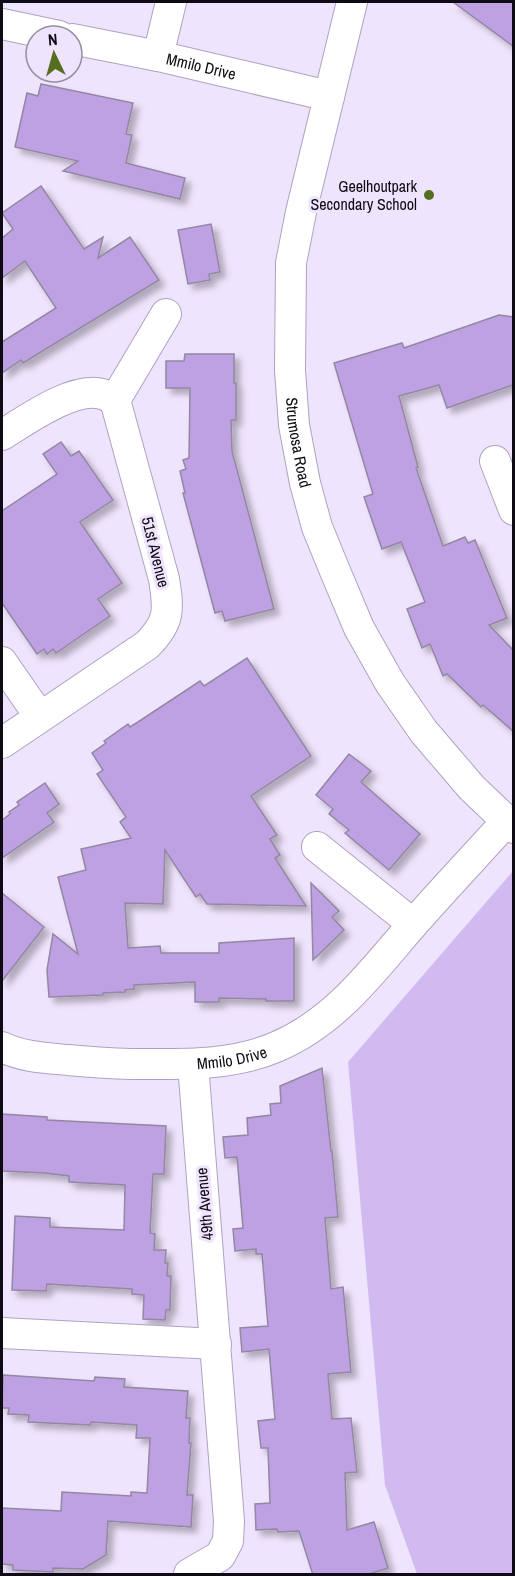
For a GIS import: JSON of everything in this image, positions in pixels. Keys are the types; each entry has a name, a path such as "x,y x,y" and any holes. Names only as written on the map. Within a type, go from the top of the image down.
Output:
{"street":[{"path":"158,56 171,2"},
{"name":"Strumosa Road","path":"352,2 301,212 291,263 290,370 294,425 304,483 317,527 359,628 390,683 424,732 472,788 510,825"},
{"path":"2,24 24,29"},
{"name":"Mmilo Drive","path":"84,41 158,56 329,96"},
{"path":"2,435 47,407 84,393 101,394 115,400 166,314"},
{"name":"51st Avenue","path":"2,743 147,645 159,633 165,622 167,595 164,579 115,400"},
{"path":"495,461 513,510"},
{"path":"2,662 40,717"},
{"name":"Mmilo Drive","path":"2,1047 41,1058 115,1064 193,1064 237,1059 276,1047 333,1012 358,988 413,924 510,825"},
{"path":"317,847 413,924"},
{"name":"49th Avenue","path":"189,1575 226,1565 229,1521 193,1064"},
{"path":"2,1333 216,1344"}],"shaded area":[{"path":"513,871 513,1574 417,1574 385,1485 348,1062"}],"building":[{"path":"453,2 513,2 513,46"},
{"path":"41,84 133,103 126,134 132,135 126,163 185,178 180,199 63,171 78,161 15,147 27,93 38,96"},
{"path":"41,186 84,249 103,237 98,258 130,237 159,280 23,363 21,360 2,373 2,342 56,308 25,261 2,278 2,238 13,229 2,213"},
{"path":"211,224 220,272 209,274 210,280 188,284 178,230"},
{"path":"499,315 513,317 513,385 447,408 439,385 399,396 418,467 416,468 443,546 465,537 468,543 475,540 507,618 489,625 513,650 513,731 483,705 481,707 447,674 443,676 430,644 422,648 407,609 425,602 401,542 382,549 364,497 373,494 334,363 402,343 404,348"},
{"path":"185,354 234,354 236,420 231,420 232,451 274,609 225,621 222,611 215,613 183,493 185,493 180,471 186,469 183,460 189,458 190,388 166,388 166,361 184,361"},
{"path":"61,442 71,456 79,451 113,500 80,522 122,583 98,599 110,616 56,653 53,649 47,654 44,649 37,654 2,603 2,511 57,474 43,454"},
{"path":"247,658 311,756 251,796 277,835 270,839 280,855 275,858 306,906 207,904 200,894 196,897 165,850 163,904 125,903 128,948 160,946 161,953 219,953 219,943 294,938 294,1001 219,998 219,1002 195,1002 195,982 134,985 134,989 125,990 125,992 103,993 103,995 49,997 47,970 53,934 78,954 58,877 86,870 81,849 131,838 120,822 126,817 97,774 103,770 92,753 106,743 104,741 128,724 130,727 200,681 204,686"},
{"path":"349,754 371,771 361,782 420,834 389,870 345,833 349,830 329,814 333,809 316,795"},
{"path":"45,783 59,804 47,813 54,822 2,858 2,820 19,805 17,802"},
{"path":"311,883 339,911 332,917 344,930 313,960"},
{"path":"2,893 44,927 2,981"},
{"path":"322,1068 338,1217 325,1218 331,1289 343,1287 351,1372 328,1374 332,1419 351,1418 357,1472 345,1473 347,1530 374,1522 388,1568 366,1575 313,1575 299,1531 256,1530 255,1504 270,1503 268,1448 261,1448 258,1421 275,1419 269,1349 242,1352 240,1328 268,1326 262,1254 256,1254 256,1249 235,1251 233,1229 243,1228 237,1157 225,1158 223,1137 248,1135 247,1118 271,1115 270,1104 281,1103 280,1086"},
{"path":"2,1114 47,1117 47,1120 166,1126 164,1174 153,1174 150,1233 155,1234 154,1250 166,1250 167,1276 171,1276 170,1310 166,1310 165,1320 143,1319 144,1295 132,1294 132,1289 47,1284 46,1291 12,1290 15,1216 50,1218 50,1227 124,1230 125,1185 69,1182 69,1176 2,1171"},
{"path":"3,1375 94,1381 95,1377 125,1379 124,1387 188,1391 186,1418 190,1418 189,1443 191,1443 187,1495 193,1495 191,1527 108,1521 106,1555 83,1569 53,1568 53,1572 13,1570 13,1565 2,1564 2,1508 61,1511 62,1492 131,1496 131,1492 147,1493 150,1438 136,1438 137,1425 28,1422 29,1415 8,1414 9,1408 2,1408"}],"place":[{"name":"Geelhoutpark Secondary School","path":"429,195"}]}
